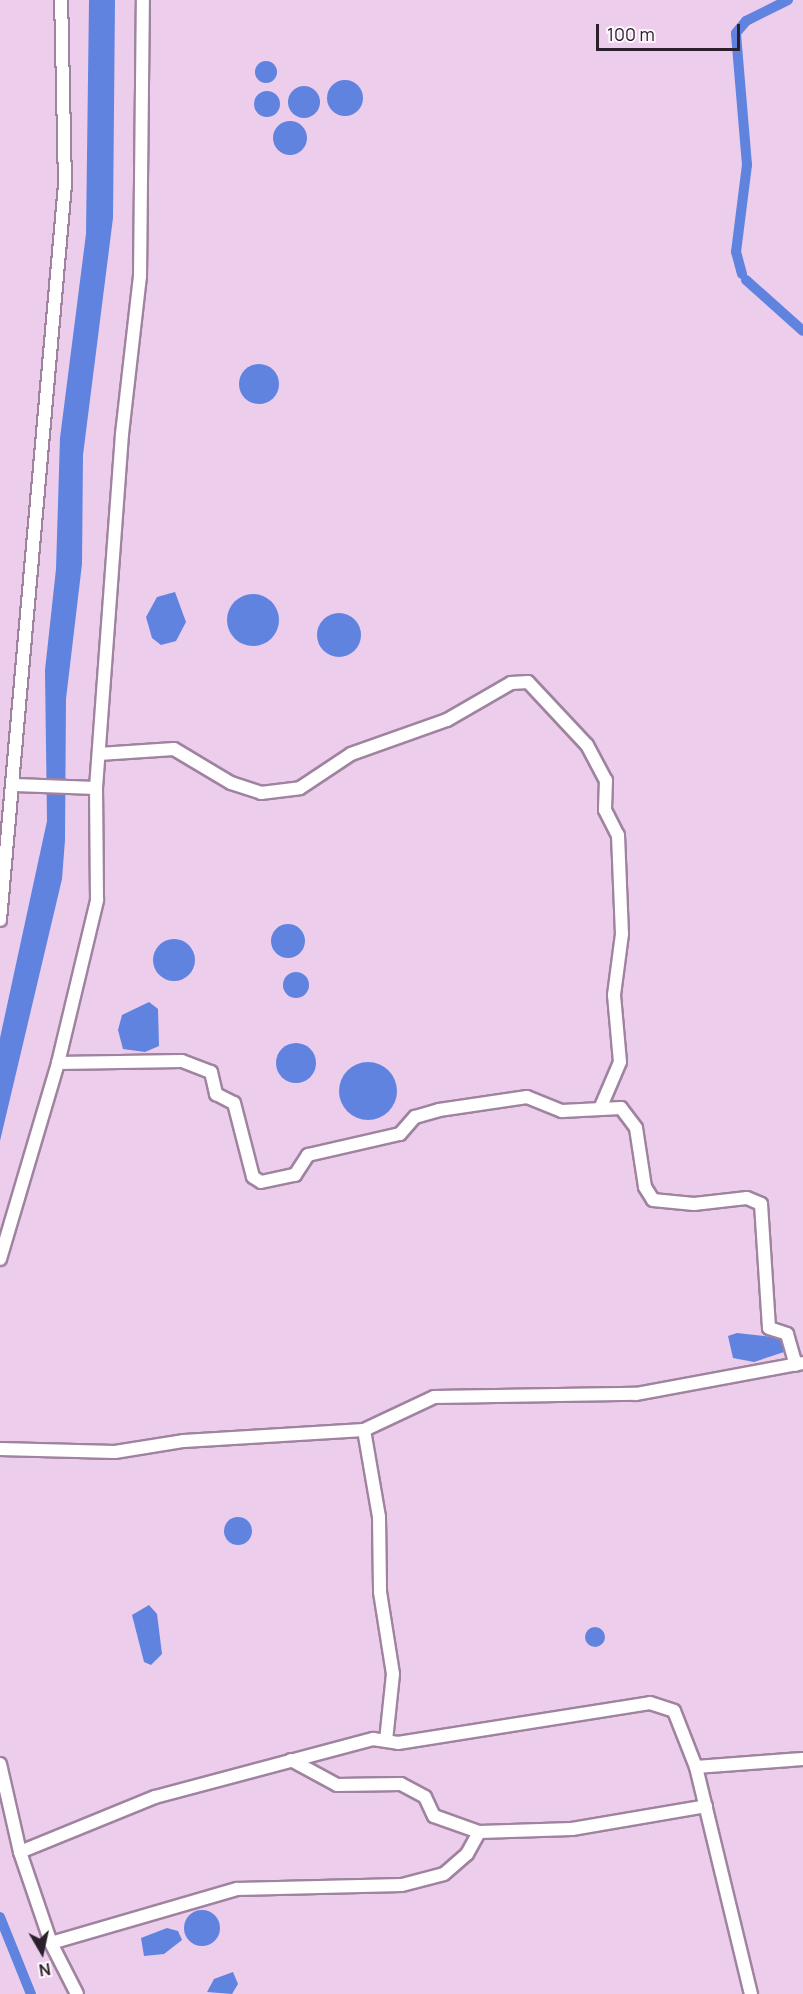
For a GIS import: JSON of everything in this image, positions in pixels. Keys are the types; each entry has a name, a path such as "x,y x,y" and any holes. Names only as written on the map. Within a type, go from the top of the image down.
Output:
{"street":[{"path":"0,920 15,785 65,184 61,0"},
{"path":"0,1259 58,1063 97,900 96,788 122,434 140,276 143,0"},
{"path":"99,754 174,750 231,783 261,793 300,788 351,754 447,720 511,683 528,682 587,745 606,780 605,810 618,835 622,934 614,986 620,1062 600,1109"},
{"path":"15,785 96,788"},
{"path":"0,1449 115,1452 184,1441 364,1430 434,1397 636,1394 800,1364 787,1334 769,1328 761,1204 747,1198 694,1204 652,1200 645,1187 636,1128 621,1108 562,1111 527,1097 439,1110 415,1117 400,1134 308,1155 295,1175 261,1182 250,1169 234,1103 216,1094 211,1072 182,1061 58,1063"},
{"path":"364,1430 379,1517 380,1592 393,1674 386,1741"},
{"path":"20,1852 155,1797 373,1739 386,1741 650,1703 674,1711 696,1767 750,1994"},
{"path":"696,1767 803,1759"},
{"path":"291,1761 337,1785 401,1784 425,1797 434,1816 479,1832 572,1829 706,1806"},
{"path":"0,1764 20,1852 51,1943 77,1994"},
{"path":"51,1943 237,1889 402,1885 444,1874 467,1854 479,1832"}],"water":[{"path":"89,0 115,0 113,218 83,455 82,564 66,699 65,840 62,879 0,1141 0,1038 47,821 45,670 56,569 60,438 86,234"},
{"path":"262,61 270,61 277,68 277,76 270,83 262,83 255,76 255,68"},
{"path":"345,80 357,86 363,98 357,110 345,116 333,110 327,98 333,86"},
{"path":"304,86 315,91 320,102 315,113 304,118 293,113 288,102 293,91"},
{"path":"267,91 276,95 280,104 276,113 267,117 258,113 254,104 258,95"},
{"path":"290,121 302,126 307,138 302,150 290,155 278,150 273,138 278,126"},
{"path":"259,364 273,370 279,384 273,398 259,404 245,398 239,384 245,370"},
{"path":"175,592 186,622 176,641 161,645 152,638 146,617 157,597"},
{"path":"253,594 263,596 271,602 277,610 279,620 277,630 271,638 263,644 253,646 243,644 235,638 229,630 227,620 229,610 235,602 243,596"},
{"path":"339,613 348,614 355,619 360,626 360,644 355,651 348,656 339,657 330,656 323,651 318,644 317,635 318,626 323,619 330,614"},
{"path":"288,924 300,929 305,941 300,953 288,958 276,953 271,941 276,929"},
{"path":"174,939 189,945 195,960 189,975 174,981 159,975 153,960 159,945"},
{"path":"296,972 305,976 309,985 305,994 296,998 287,994 283,985 287,976"},
{"path":"149,1002 158,1009 159,1046 145,1052 123,1049 118,1030 122,1015"},
{"path":"296,1043 304,1044 310,1049 315,1055 315,1071 310,1077 304,1082 296,1083 288,1082 282,1077 277,1071 276,1063 277,1055 282,1049 288,1044"},
{"path":"368,1062 379,1064 389,1070 395,1080 397,1091 395,1102 389,1112 379,1118 368,1120 357,1118 347,1112 341,1102 339,1091 341,1080 347,1070 357,1064"},
{"path":"737,1333 782,1338 787,1351 754,1362 733,1358 728,1336"},
{"path":"238,1517 248,1521 252,1531 248,1541 238,1545 228,1541 224,1531 228,1521"},
{"path":"149,1605 157,1614 162,1654 151,1665 144,1662 132,1615"},
{"path":"595,1627 602,1630 605,1637 602,1644 595,1647 588,1644 585,1637 588,1630"},
{"path":"202,1910 214,1916 220,1928 214,1940 202,1946 190,1940 184,1928 190,1916"},
{"path":"167,1928 178,1931 182,1940 164,1954 144,1956 141,1938"},
{"path":"233,1972 238,1984 232,1994 207,1992 214,1979"}],"waterway":[{"path":"742,274 736,252 747,165 736,33 746,21 788,0"},
{"path":"746,280 803,331"},
{"path":"0,1917 31,1994"}]}
